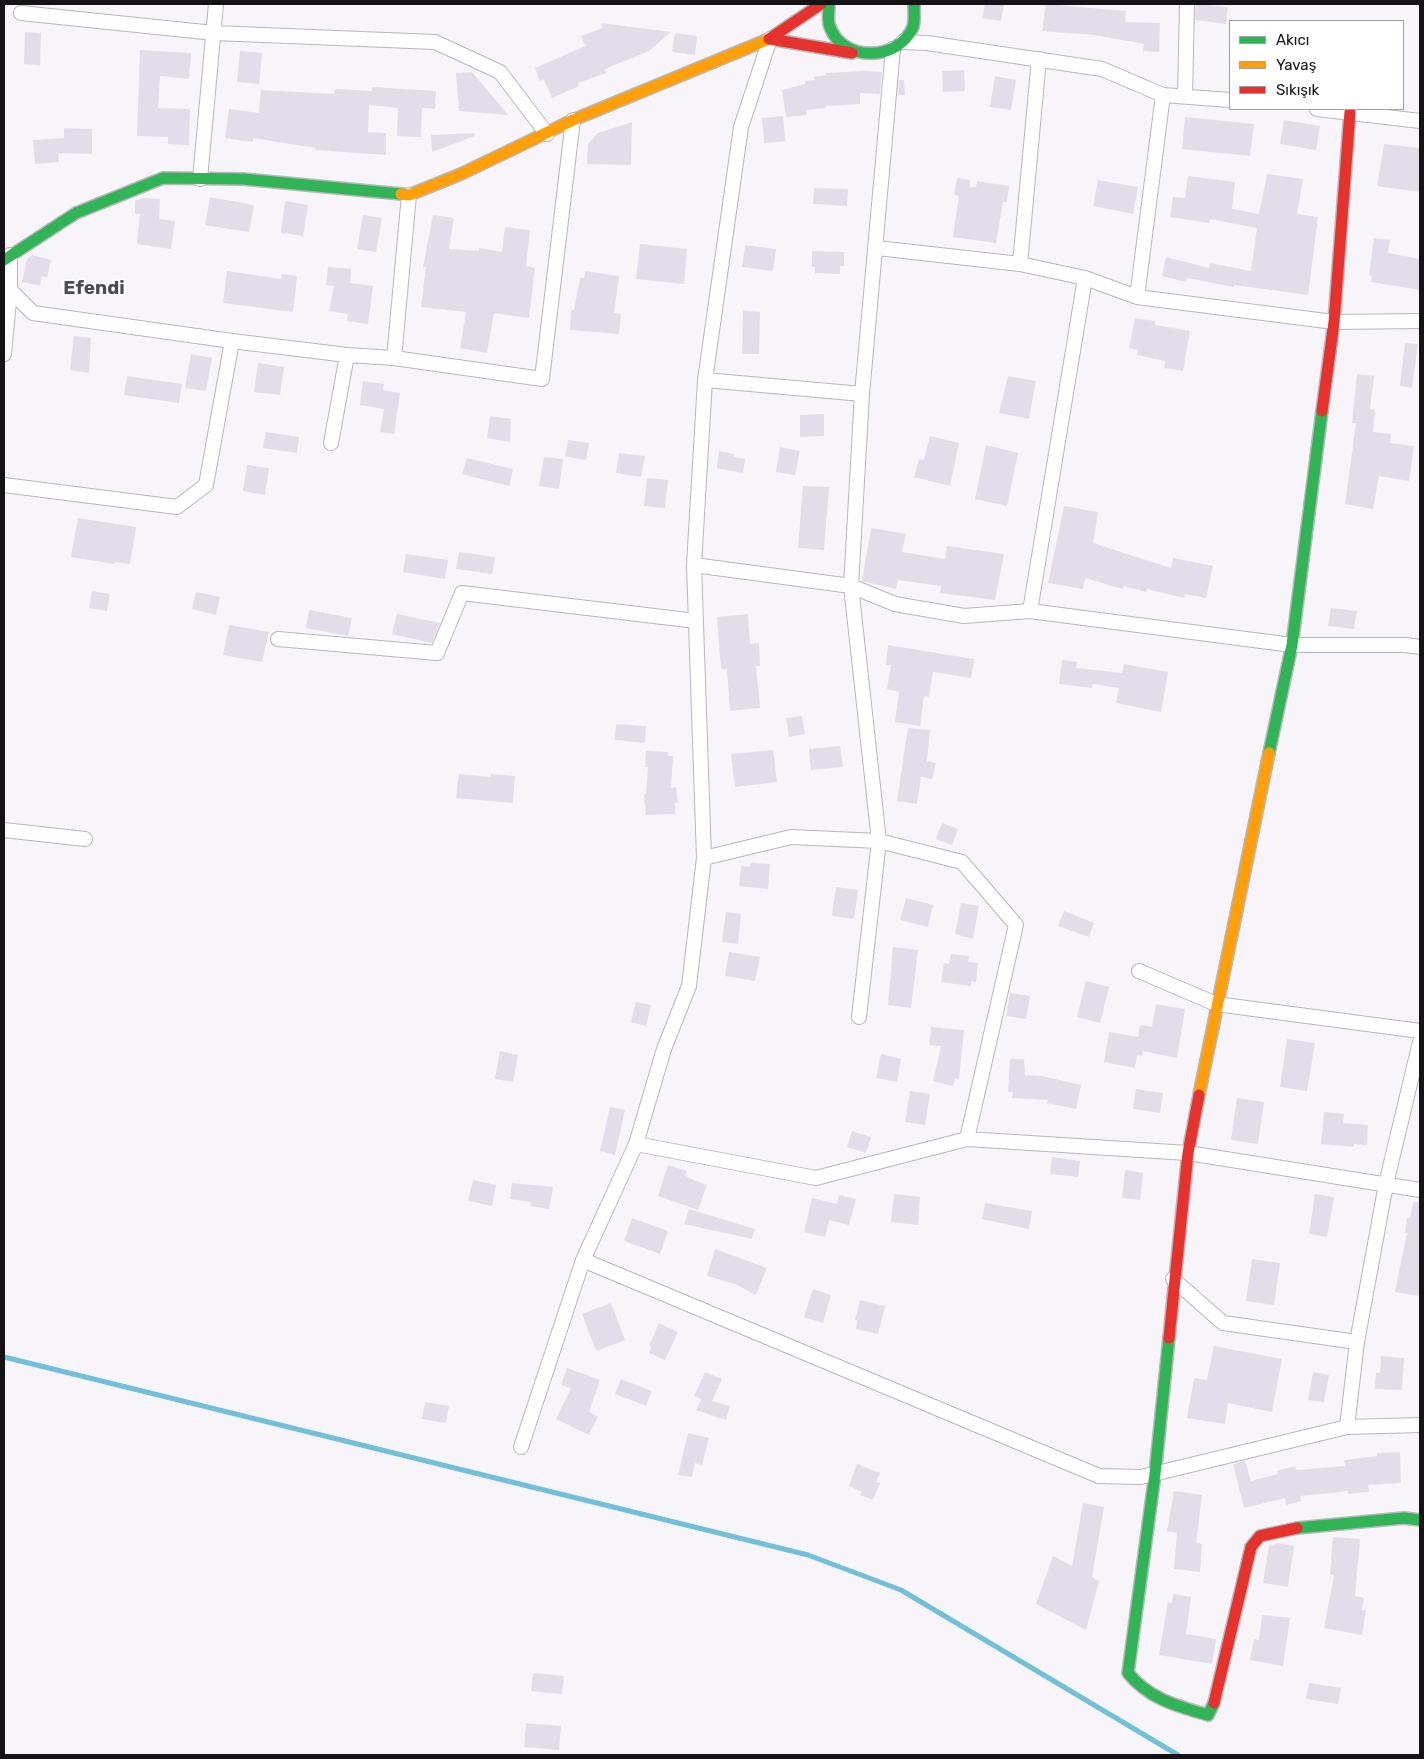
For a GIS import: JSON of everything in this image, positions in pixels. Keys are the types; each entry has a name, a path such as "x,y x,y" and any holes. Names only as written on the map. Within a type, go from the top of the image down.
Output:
{"street":[{"path":"200,179 216,4"},
{"path":"4,354 10,290 7,258 85,209 162,178 243,179 409,195 547,134 573,120 770,39 821,4"},
{"path":"829,4 828,20 832,32 848,49 859,54"},
{"path":"770,39 859,54 883,54 898,45 914,21 914,4"},
{"path":"1185,96 1187,4"},
{"path":"21,13 214,33 435,42 500,72 547,134"},
{"path":"521,1447 583,1260 636,1144 664,1049 689,986 704,858 694,565 705,380 741,127 770,39"},
{"path":"898,45 1039,59 1102,69 1163,95 1229,100"},
{"path":"859,1017 878,841 852,586 862,394 898,45"},
{"path":"1020,264 1039,59"},
{"path":"1137,297 1163,95"},
{"path":"1328,110 1420,122"},
{"path":"1350,112 1334,322 1292,645 1216,1004 1188,1153 1154,1474 1128,1673 1136,1684 1151,1696 1208,1715 1212,1710 1251,1547 1260,1536 1299,1527 1404,1518 1420,1520"},
{"path":"10,290 33,313 232,341 347,355 394,358 542,379 573,120"},
{"path":"394,358 409,195"},
{"path":"877,248 1020,264 1084,278 1137,297 1334,322 1420,321"},
{"path":"1030,611 1084,278"},
{"path":"4,485 177,507 206,485 232,341"},
{"path":"331,442 347,355"},
{"path":"705,380 862,394"},
{"path":"694,565 852,586 895,604 964,616 1030,611 1292,645 1405,645 1420,648"},
{"path":"278,639 437,653 462,593 696,621"},
{"path":"4,830 85,839"},
{"path":"704,858 791,837 878,841 962,862 1016,925 967,1139"},
{"path":"1139,971 1216,1004 1420,1031"},
{"path":"1346,1427 1358,1342 1386,1184 1420,1042"},
{"path":"636,1144 816,1178 967,1139 1188,1153 1420,1190"},
{"path":"583,1260 1099,1476 1140,1478 1346,1427 1420,1425"},
{"path":"1174,1279 1222,1323 1358,1342"}],"building":[{"path":"985,4 1004,4 1001,21 982,18"},
{"path":"1046,4 1126,11 1125,22 1160,23 1159,52 1143,51 1144,44 1095,35 1042,31"},
{"path":"1196,4 1228,7 1226,24 1195,20"},
{"path":"601,23 671,32 649,51 610,67 605,70 606,73 578,83 579,86 552,98 544,79 540,81 535,68 585,46 581,36 603,28"},
{"path":"25,32 41,33 40,65 24,64"},
{"path":"675,33 697,36 695,55 672,52"},
{"path":"140,50 191,53 189,79 160,76 158,108 190,109 189,145 168,144 168,137 137,136"},
{"path":"240,51 262,53 259,84 237,82"},
{"path":"964,70 965,91 943,92 942,71"},
{"path":"472,72 508,115 459,111 456,73"},
{"path":"882,72 880,94 860,93 860,104 826,106 826,108 806,110 807,115 786,117 782,90 805,84 805,81 815,80 814,77 826,75 826,73"},
{"path":"995,76 1016,80 1011,110 990,107"},
{"path":"899,80 904,80 905,95 898,95"},
{"path":"372,87 436,91 435,109 422,108 421,137 397,136 398,108 369,105 368,132 386,133 386,155 315,150 316,148 253,138 253,142 225,138 229,109 259,113 261,90 334,94 335,89 372,91"},
{"path":"783,116 785,141 764,143 762,118"},
{"path":"1185,117 1254,124 1250,156 1182,149"},
{"path":"1284,120 1320,126 1316,150 1280,144"},
{"path":"632,122 631,165 587,164 588,144 598,133"},
{"path":"64,128 92,129 92,154 58,153 59,162 35,164 33,140 64,138"},
{"path":"474,133 475,136 432,152 431,135"},
{"path":"1384,144 1420,148 1420,192 1377,186"},
{"path":"1267,174 1303,179 1297,214 1318,217 1308,295 1234,285 1234,287 1187,278 1186,282 1162,276 1166,257 1209,268 1210,263 1251,271 1257,228 1210,219 1209,223 1170,217 1173,197 1185,198 1188,176 1235,182 1232,209 1259,214"},
{"path":"957,178 970,180 970,187 976,187 977,181 1009,186 1007,202 1003,202 996,243 953,237 959,196 954,195"},
{"path":"1098,180 1138,187 1133,214 1093,206"},
{"path":"814,188 848,189 847,206 813,204"},
{"path":"210,197 254,205 249,232 205,225"},
{"path":"143,198 160,199 159,219 175,221 171,249 137,244 140,214 135,214 135,201"},
{"path":"285,201 308,205 303,236 281,233"},
{"path":"363,215 382,218 376,252 357,249"},
{"path":"433,215 454,218 449,249 479,251 479,248 502,252 505,227 530,230 526,266 535,268 529,318 494,313 487,353 460,348 466,312 421,307 426,267 423,267"},
{"path":"1374,238 1390,240 1388,253 1420,259 1420,290 1371,282 1372,276 1369,275"},
{"path":"640,244 687,249 684,284 636,279"},
{"path":"745,245 776,249 773,271 742,267"},
{"path":"812,251 844,252 844,266 840,266 840,274 815,273 815,267 812,267"},
{"path":"32,255 51,260 47,278 42,276 40,286 22,282 27,259"},
{"path":"328,267 351,269 350,283 373,286 368,324 347,321 348,314 329,311 334,286 326,285"},
{"path":"227,271 281,279 282,274 297,276 293,312 223,303"},
{"path":"585,271 619,276 614,313 621,314 619,334 570,330 571,310 574,310 580,278 584,278"},
{"path":"743,311 760,312 759,354 742,354"},
{"path":"1135,318 1155,321 1155,325 1190,331 1183,371 1164,368 1165,361 1137,355 1138,350 1129,348"},
{"path":"74,336 91,338 89,373 70,370"},
{"path":"1405,343 1418,344 1412,388 1400,386"},
{"path":"191,354 212,358 206,391 185,388"},
{"path":"258,363 284,367 280,395 254,392"},
{"path":"1357,374 1374,376 1370,409 1375,410 1373,432 1391,434 1390,443 1414,446 1409,481 1379,476 1373,509 1345,504 1356,423 1352,423"},
{"path":"127,376 182,384 179,403 124,395"},
{"path":"1008,376 1036,381 1029,419 999,413"},
{"path":"363,381 384,384 383,390 400,393 394,434 380,432 384,409 360,405"},
{"path":"824,414 824,436 800,437 800,415"},
{"path":"490,416 511,419 510,442 487,438"},
{"path":"266,432 299,437 297,453 263,448"},
{"path":"930,436 959,443 950,486 914,477 919,459 924,460"},
{"path":"568,440 589,443 586,460 565,456"},
{"path":"986,445 1018,453 1007,506 975,499"},
{"path":"780,447 800,451 795,475 776,472"},
{"path":"719,451 734,454 734,457 745,459 743,473 717,468"},
{"path":"619,453 645,456 641,477 616,473"},
{"path":"544,457 563,459 559,489 539,486"},
{"path":"467,458 513,469 509,486 462,474"},
{"path":"247,465 269,468 265,495 243,491"},
{"path":"647,478 668,480 665,508 644,506"},
{"path":"803,486 829,487 824,550 798,548"},
{"path":"1064,506 1098,512 1093,543 1171,568 1173,558 1213,566 1206,598 1185,594 1184,598 1147,589 1146,592 1124,586 1123,589 1085,578 1083,589 1048,583"},
{"path":"78,518 136,527 130,564 115,562 115,564 71,557"},
{"path":"871,528 906,534 902,552 945,559 947,546 1004,554 995,600 940,593 941,586 898,580 896,589 862,581"},
{"path":"459,552 495,557 492,574 456,569"},
{"path":"406,554 448,560 445,579 403,572"},
{"path":"92,591 110,594 107,611 89,608"},
{"path":"196,592 220,597 216,615 192,609"},
{"path":"1331,608 1357,611 1354,629 1328,626"},
{"path":"309,610 352,618 348,636 306,628"},
{"path":"397,614 440,623 432,643 392,634"},
{"path":"748,614 750,644 759,643 760,666 756,666 760,708 730,711 727,669 721,669 717,617"},
{"path":"229,625 269,632 262,662 223,655"},
{"path":"888,645 974,659 971,678 933,672 929,697 924,696 920,726 895,722 899,692 887,689 891,665 886,665"},
{"path":"1062,660 1077,662 1076,668 1122,673 1124,664 1168,672 1161,712 1116,703 1119,688 1093,684 1092,688 1059,684"},
{"path":"802,716 805,734 789,737 786,718"},
{"path":"616,724 646,726 645,743 615,740"},
{"path":"908,728 930,730 927,761 936,763 932,779 921,777 917,804 897,801"},
{"path":"840,746 843,767 811,770 809,749"},
{"path":"773,750 777,782 735,787 731,754"},
{"path":"646,751 668,752 668,756 673,756 671,788 676,787 678,803 675,803 675,814 646,815 644,794 646,794 648,767 645,767"},
{"path":"459,774 491,777 491,774 515,776 513,803 456,798"},
{"path":"942,823 958,829 952,845 936,839"},
{"path":"751,863 770,864 768,889 739,886 741,866 750,867"},
{"path":"836,887 858,890 854,919 832,916"},
{"path":"906,898 933,905 928,927 900,920"},
{"path":"961,903 979,906 973,939 955,934"},
{"path":"1064,911 1094,923 1089,937 1058,926"},
{"path":"726,912 741,914 738,944 722,942"},
{"path":"893,947 918,950 911,1008 888,1005"},
{"path":"729,952 760,957 755,981 725,976"},
{"path":"951,954 969,956 968,962 978,963 976,982 971,981 971,986 941,982 944,963 949,964"},
{"path":"1086,981 1109,987 1100,1023 1077,1017"},
{"path":"1010,993 1030,996 1026,1019 1006,1016"},
{"path":"636,1002 651,1005 646,1026 631,1022"},
{"path":"1156,1004 1185,1009 1177,1058 1143,1051 1142,1056 1137,1055 1135,1068 1104,1062 1109,1032 1138,1037 1140,1025 1152,1027"},
{"path":"931,1027 964,1030 959,1079 955,1078 953,1086 933,1081 941,1046 929,1045"},
{"path":"1287,1039 1315,1043 1307,1091 1280,1087"},
{"path":"500,1051 518,1055 513,1082 495,1079"},
{"path":"881,1054 901,1059 897,1082 876,1078"},
{"path":"1010,1059 1024,1059 1025,1075 1042,1076 1081,1085 1076,1109 1047,1103 1048,1100 1012,1098 1013,1092 1008,1092"},
{"path":"1136,1089 1163,1093 1160,1113 1133,1109"},
{"path":"910,1091 930,1094 925,1125 905,1122"},
{"path":"1237,1098 1264,1102 1258,1144 1231,1140"},
{"path":"610,1107 625,1110 615,1155 600,1151"},
{"path":"1324,1112 1344,1114 1343,1123 1368,1125 1367,1145 1354,1144 1353,1147 1321,1144"},
{"path":"852,1131 871,1137 866,1153 847,1147"},
{"path":"1052,1157 1080,1161 1078,1177 1050,1174"},
{"path":"668,1165 687,1171 685,1175 689,1178 707,1185 698,1210 658,1196"},
{"path":"1125,1170 1143,1173 1140,1200 1122,1198"},
{"path":"473,1180 496,1185 492,1206 468,1201"},
{"path":"512,1183 553,1187 549,1209 530,1206 531,1202 510,1199"},
{"path":"894,1194 920,1197 918,1225 891,1222"},
{"path":"1315,1194 1334,1197 1327,1237 1309,1234"},
{"path":"839,1195 856,1199 849,1225 829,1220 825,1237 804,1232 812,1198 837,1204"},
{"path":"1413,1202 1420,1202 1420,1292 1418,1296 1395,1292 1407,1233 1405,1233 1407,1218 1410,1218"},
{"path":"985,1203 1032,1211 1029,1229 982,1219"},
{"path":"689,1209 755,1229 752,1239 684,1224"},
{"path":"632,1218 668,1231 660,1254 624,1241"},
{"path":"715,1249 767,1268 756,1295 735,1284 707,1276"},
{"path":"1252,1259 1280,1263 1274,1305 1246,1301"},
{"path":"813,1289 831,1295 823,1323 804,1317"},
{"path":"860,1300 885,1306 878,1334 856,1329 857,1321 855,1320"},
{"path":"611,1303 625,1340 596,1351 582,1314"},
{"path":"659,1323 678,1332 665,1360 649,1353 651,1347 649,1346"},
{"path":"1214,1346 1282,1359 1272,1412 1228,1403 1225,1424 1187,1418 1194,1378 1207,1380"},
{"path":"1381,1356 1404,1358 1402,1390 1375,1389 1376,1373 1380,1373"},
{"path":"567,1368 600,1380 589,1412 598,1417 589,1435 556,1419 571,1388 561,1385"},
{"path":"705,1372 722,1379 712,1401 730,1406 726,1420 696,1410 701,1399 694,1396"},
{"path":"1313,1372 1329,1375 1324,1402 1308,1400"},
{"path":"621,1379 652,1391 646,1406 615,1394"},
{"path":"425,1402 449,1406 446,1423 422,1419"},
{"path":"688,1433 709,1438 702,1465 695,1463 692,1477 678,1475"},
{"path":"1400,1452 1401,1483 1368,1485 1369,1492 1348,1494 1348,1491 1300,1496 1301,1501 1286,1505 1285,1498 1244,1508 1233,1464 1245,1461 1251,1481 1278,1474 1277,1471 1295,1466 1297,1470 1345,1466 1344,1460 1377,1456 1377,1453"},
{"path":"857,1464 880,1473 876,1482 880,1483 873,1500 860,1495 862,1492 849,1486"},
{"path":"1174,1491 1202,1495 1196,1543 1202,1544 1200,1572 1174,1569 1177,1533 1167,1531"},
{"path":"1083,1503 1104,1507 1092,1577 1099,1581 1086,1630 1036,1604 1053,1556 1072,1566"},
{"path":"1333,1537 1360,1539 1355,1596 1364,1598 1362,1610 1366,1610 1362,1635 1324,1628 1334,1576 1330,1575"},
{"path":"1278,1543 1294,1546 1288,1587 1263,1583 1269,1546"},
{"path":"1173,1594 1191,1597 1186,1634 1216,1639 1212,1664 1159,1655 1168,1602 1172,1603"},
{"path":"1262,1615 1290,1618 1283,1666 1250,1660 1254,1639 1259,1640"},
{"path":"533,1673 564,1676 562,1694 531,1691"},
{"path":"1309,1683 1341,1688 1338,1704 1306,1699"},
{"path":"526,1723 561,1726 559,1750 524,1747"}],"waterway":[{"path":"4,1357 808,1555 901,1590 1178,1755"}],"traffic: fast":[{"path":"829,4 829,25 837,39 846,47 858,52 871,53 884,51 896,46 906,38 914,25 914,4"},
{"path":"4,260 76,213 163,178 243,179 401,194"},
{"path":"1269,753 1292,645 1322,411"},
{"path":"1169,1338 1155,1474 1128,1673 1145,1689 1175,1705 1208,1715 1214,1703"},
{"path":"1297,1528 1404,1518 1420,1520"}],"traffic: slow":[{"path":"401,194 409,195 461,174 573,120 769,39"},
{"path":"1199,1095 1269,753"}],"traffic: jam":[{"path":"769,39 821,4"},
{"path":"770,39 852,53"},
{"path":"1322,411 1334,322 1350,112"},
{"path":"1169,1338 1188,1153 1199,1095"},
{"path":"1214,1703 1251,1547 1260,1536 1297,1528"}],"district":[{"name":"Efendi","path":"94,289"}]}
